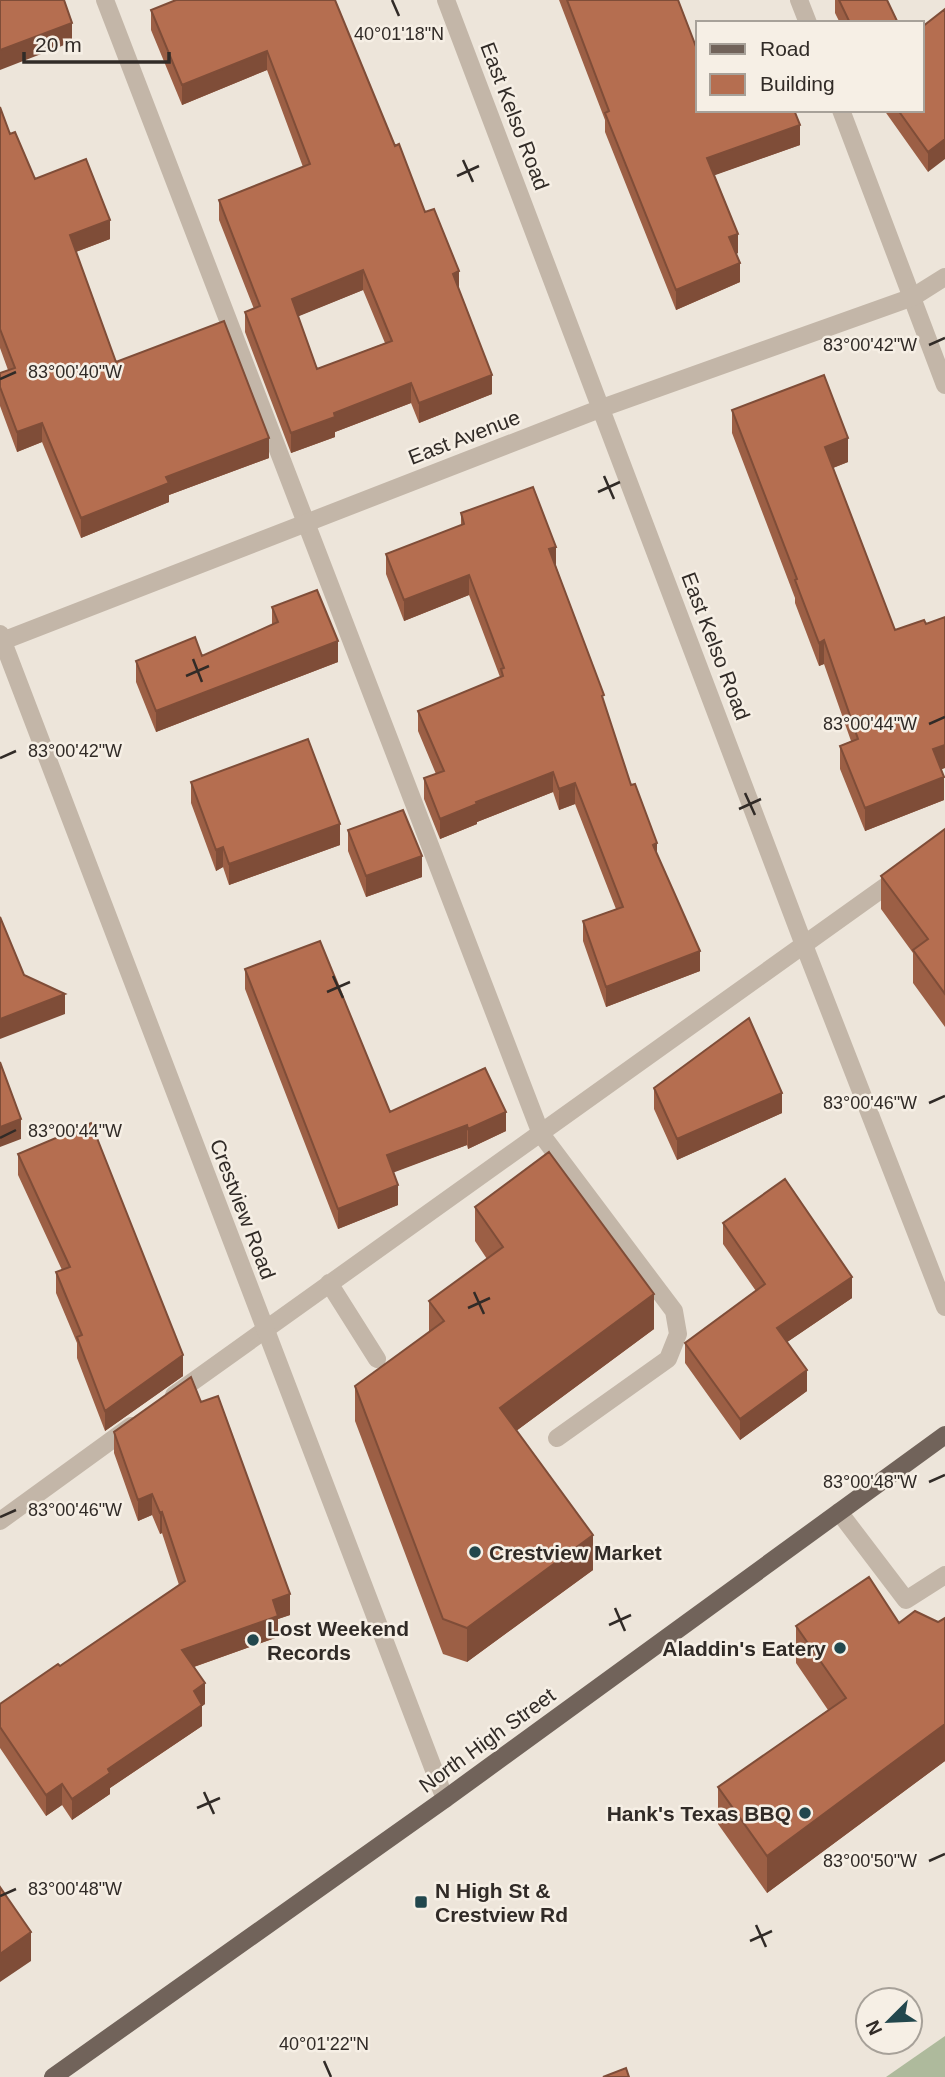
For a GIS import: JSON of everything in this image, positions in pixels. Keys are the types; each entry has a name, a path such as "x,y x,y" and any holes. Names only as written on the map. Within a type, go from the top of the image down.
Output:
{"main road":[{"name":"North High Street","path":"53,2077 445,1799 945,1435"}],"street":[{"path":"105,0 541,1133 674,1311 678,1334 668,1359 557,1438"},
{"name":"East Kelso Road","path":"446,0 803,945 945,1307"},
{"path":"799,0 807,21"},
{"path":"842,112 945,385"},
{"name":"East Avenue","path":"1,639 602,408 913,297 945,277"},
{"name":"Crestview Road","path":"1,639 445,1799"},
{"path":"0,1521 911,867"},
{"path":"330,1283 377,1359"},
{"path":"839,1512 906,1600 945,1575"}],"green space":[{"path":"945,2036 945,2077 886,2077 916,2056 924,2056 924,2051"}],"building":[{"path":"0,0 64,0 72,23 0,50"},
{"path":"176,0 335,0 395,146 399,144 425,212 434,209 459,271 453,274 492,375 419,403 411,383 334,413 335,417 291,433 245,312 260,306 219,200 310,164 267,51 182,85 151,10","holes":["363,270 392,341 317,369 292,299"]},
{"path":"567,0 678,0 696,47 696,112 795,112 800,125 707,158 738,234 729,237 740,263 676,290 605,113 609,111"},
{"path":"839,0 887,0 897,21 849,21"},
{"path":"945,9 945,139 928,152 899,112 924,112 924,25"},
{"path":"0,107 10,134 15,132 35,179 86,159 110,220 70,235 116,362 224,321 269,438 166,477 169,483 81,518 42,423 17,432 0,387 0,373 15,368 0,329"},
{"path":"824,375 848,438 825,447 895,630 924,620 926,624 945,617 945,745 933,749 944,777 865,808 840,746 858,739 824,640 819,643 732,410"},
{"path":"533,487 556,547 549,549 604,695 602,696 631,785 635,784 657,843 653,845 700,951 606,987 583,921 623,907 575,783 559,789 553,772 440,819 424,778 444,771 418,711 503,676 501,669 504,668 469,575 404,600 386,554 464,524 461,513"},
{"path":"317,590 338,641 156,711 136,661 195,637 202,656 278,622 272,607"},
{"path":"308,739 340,824 229,864 223,847 216,850 191,782"},
{"path":"403,810 422,856 366,876 348,830"},
{"path":"945,829 945,994 913,950 928,939 881,876"},
{"path":"0,917 24,975 65,994 0,1019"},
{"path":"320,941 390,1112 485,1068 506,1112 468,1129 467,1125 387,1155 398,1185 338,1209 245,969"},
{"path":"749,1018 782,1093 677,1139 654,1088"},
{"path":"0,1062 21,1119 0,1127"},
{"path":"91,1123 183,1355 105,1411 77,1337 82,1335 56,1272 70,1267 18,1154"},
{"path":"549,1152 654,1294 500,1408 593,1535 467,1628 443,1619 355,1386 444,1321 429,1301 503,1247 475,1207"},
{"path":"785,1179 852,1277 777,1328 807,1370 740,1419 685,1343 765,1284 723,1223"},
{"path":"191,1377 201,1402 218,1396 290,1594 273,1600 278,1616 182,1650 205,1683 194,1691 202,1705 108,1769 110,1773 72,1799 62,1784 46,1795 0,1727 0,1704 185,1581 162,1512 160,1513 152,1494 138,1500 114,1432"},
{"path":"869,1577 899,1623 915,1611 938,1622 945,1618 945,1724 767,1856 718,1787 846,1698 796,1626"},
{"path":"0,1887 31,1932 0,1954"},
{"path":"626,2068 629,2077 603,2077"}],"place":[{"name":"Crestview Market","path":"475,1552"},
{"name":"Lost Weekend Records","path":"253,1640"},
{"name":"Aladdin's Eatery","path":"840,1648"},
{"name":"Hank's Texas BBQ","path":"805,1813"},
{"name":"N High St & Crestview Rd","path":"421,1902"}]}
